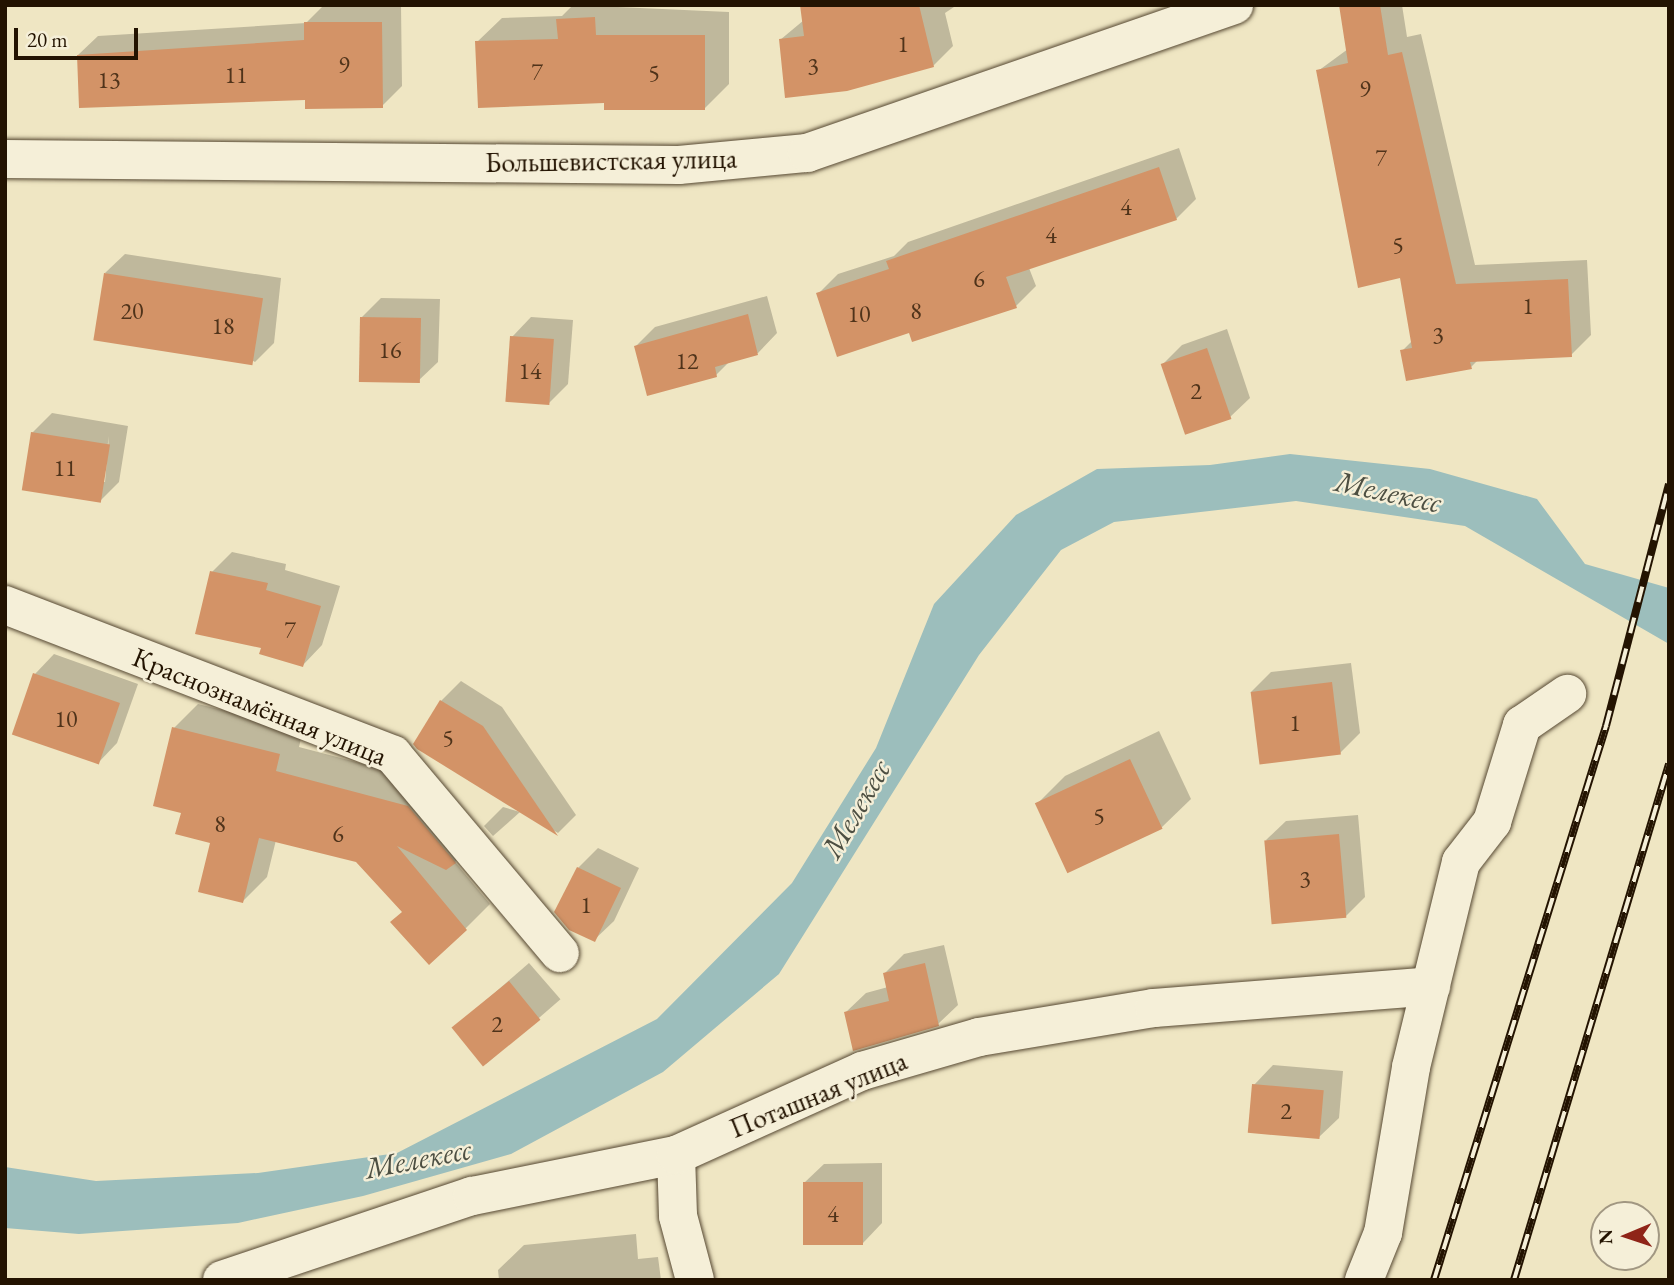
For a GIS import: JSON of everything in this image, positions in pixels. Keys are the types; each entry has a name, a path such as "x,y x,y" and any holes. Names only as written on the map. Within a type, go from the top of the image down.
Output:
{"street":[{"name":"Большевистская улица","path":"5,159 679,165 807,153 1234,5"},
{"name":"Краснознамённая улица","path":"5,606 393,755 560,953"},
{"path":"1364,1280 1383,1233 1431,986 1461,862 1492,822 1522,726 1567,694"},
{"name":"Поташная улица","path":"222,1280 472,1196 676,1155 862,1071 979,1037 1153,1008 1431,986"},
{"path":"676,1155 678,1216 695,1280"}],"water":[{"name":"Мелекесс","path":"1290,454 1430,469 1537,499 1585,564 1669,588 1669,644 1465,526 1296,501 1114,522 1061,550 979,655 779,974 663,1072 511,1154 363,1196 238,1223 79,1234 5,1228 5,1167 96,1181 258,1173 397,1153 657,1019 792,883 876,748 934,604 1016,515 1097,469 1210,465"}],"building":[{"path":"800,5 919,5 934,67 847,91 785,98 779,39 804,36"},
{"path":"1339,5 1380,5 1388,55 1402,52 1456,284 1568,279 1572,357 1470,362 1472,369 1406,381 1400,350 1412,348 1400,278 1358,288 1316,70 1348,63"},
{"path":"595,17 596,35 705,35 705,110 604,110 604,103 478,108 475,41 558,39 556,19"},
{"path":"304,22 382,22 383,108 305,109 305,100 79,108 77,55 304,40"},
{"path":"1159,167 1177,220 1006,277 1017,308 912,342 909,333 837,357 816,293 889,269 886,261"},
{"path":"104,273 263,298 252,365 93,340"},
{"path":"748,314 758,355 715,367 717,377 647,396 634,346"},
{"path":"360,317 421,318 420,383 359,382"},
{"path":"510,336 554,339 549,405 505,402"},
{"path":"1207,348 1231,419 1185,435 1161,364"},
{"path":"31,432 110,445 101,503 22,490"},
{"path":"210,571 268,583 266,590 321,606 303,667 259,654 261,648 195,634"},
{"path":"33,673 120,703 99,764 12,734"},
{"path":"1332,682 1341,754 1260,764 1251,692"},
{"path":"440,700 483,726 558,836 417,749 413,744"},
{"path":"172,727 280,754 276,771 408,806 456,863 446,870 397,846 467,930 429,965 390,922 402,912 356,862 259,838 243,903 198,892 210,843 175,834 181,813 153,806"},
{"path":"1130,759 1163,829 1067,873 1035,803"},
{"path":"1339,834 1346,918 1272,924 1264,841"},
{"path":"577,867 621,888 595,942 569,930 554,912"},
{"path":"925,963 939,1026 853,1051 844,1012 889,1001 883,973"},
{"path":"509,981 540,1020 483,1066 451,1028"},
{"path":"1252,1084 1324,1090 1319,1139 1248,1133"},
{"path":"803,1182 863,1182 863,1245 803,1245"}],"railway":[{"path":"1434,1280 1606,726 1669,484"},
{"path":"1514,1280 1669,764"}]}
